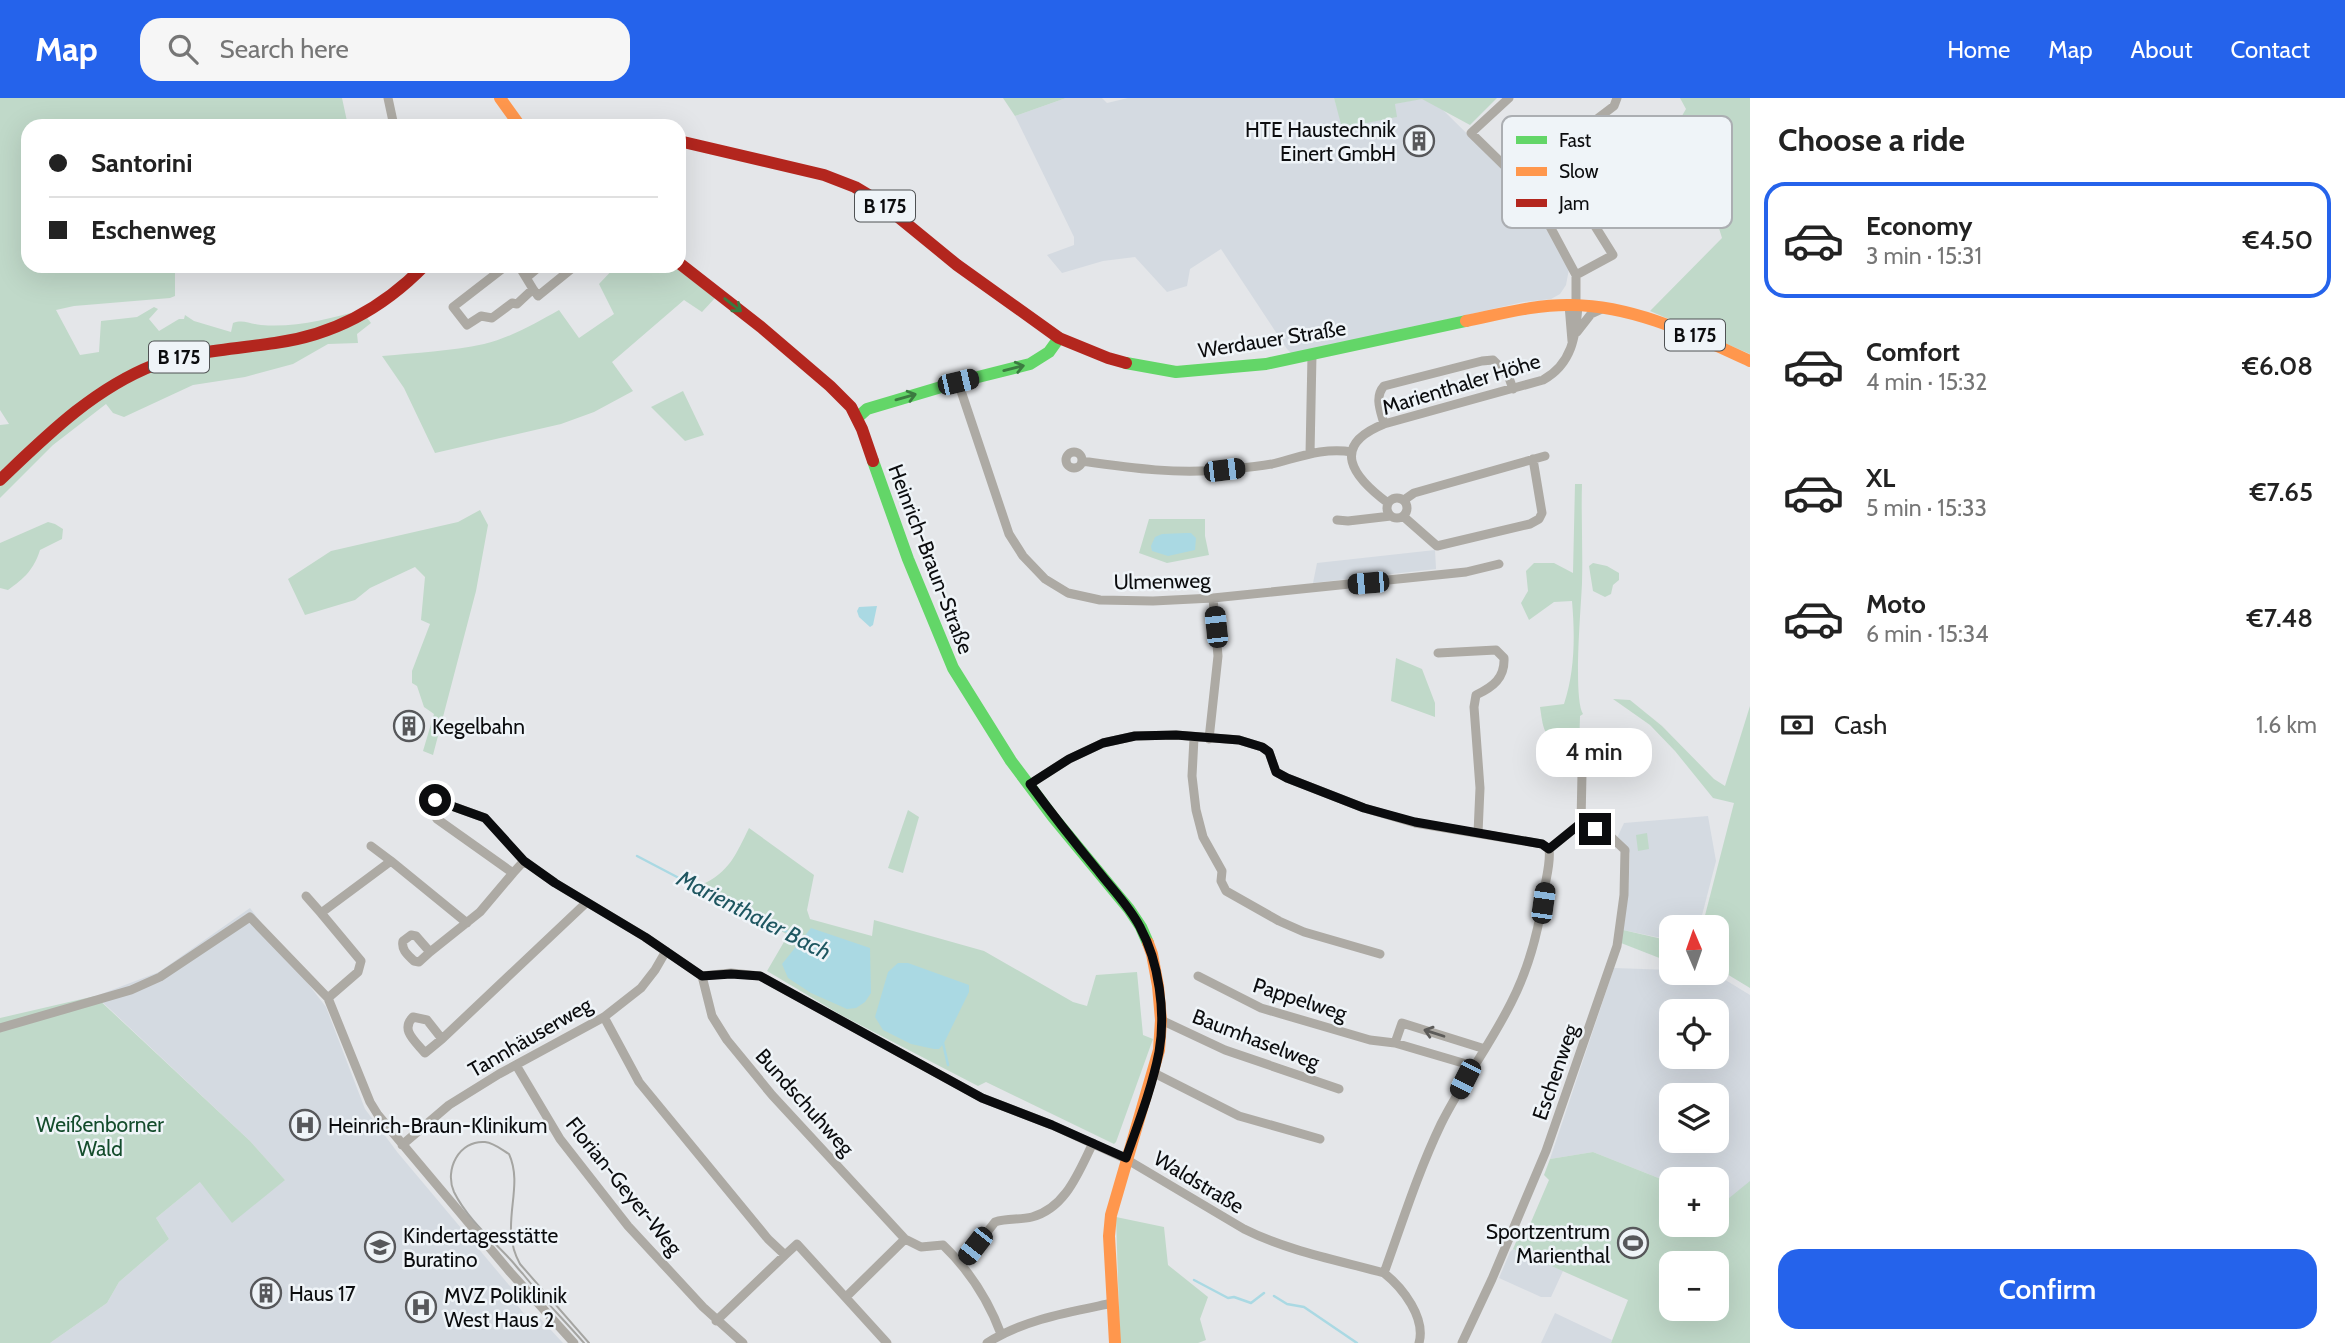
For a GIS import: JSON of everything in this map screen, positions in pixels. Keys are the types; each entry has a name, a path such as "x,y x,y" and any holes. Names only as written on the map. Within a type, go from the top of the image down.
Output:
{"main road":[{"path":"500,98 515,119"},
{"name":"Werdauer Straße","path":"686,143 824,175 855,187 880,202 965,272 1059,338 1108,358 1134,365 1176,372 1254,366 1527,309 1574,305 1637,314 1691,334 1750,361"},
{"name":"Heinrich-Braun-Straße","path":"686,268 807,365 846,401 857,418 928,614 953,668 1011,761 1129,909 1152,954 1161,1020 1160,1049 1111,1215 1109,1236 1115,1343"},
{"name":"B 175","path":"0,480 75,412 132,374 199,352 289,341 335,329 375,309 417,273"},
{"path":"857,418 867,409 1030,364 1049,352 1059,338"}],"street":[{"path":"388,98 392,119"},
{"path":"1502,163 1471,133 1509,98"},
{"path":"1601,116 1614,106 1617,98"},
{"path":"1551,228 1576,275 1613,256 1596,228"},
{"path":"497,273 453,307 467,325 481,317 492,318 512,303 517,304 533,289"},
{"path":"525,273 526,280 538,296 566,273"},
{"path":"527,276 531,273"},
{"name":"Marienthaler Höhe","path":"1574,338 1576,275"},
{"name":"Marienthaler Höhe","path":"1352,452 1362,435 1384,424 1543,380 1554,374 1566,360 1574,338 1591,314 1603,308"},
{"path":"1310,454 1312,355"},
{"path":"1384,424 1379,403 1380,391 1390,384 1493,360 1508,375 1513,388"},
{"name":"Ulmenweg","path":"958,382 1009,534 1023,556 1045,579 1068,593 1100,600 1213,598 1466,572 1499,564"},
{"path":"1082,461 1144,469 1224,470 1269,465 1335,449 1352,452 1357,474 1388,503 1391,516"},
{"path":"1388,503 1395,498 1404,500 1414,493 1545,456"},
{"path":"1337,520 1348,522 1391,516 1404,517 1437,545 1530,524 1542,513 1534,459"},
{"path":"1404,500 1407,506 1404,517"},
{"path":"1209,739 1218,656 1213,598"},
{"path":"1438,653 1496,650 1504,658 1505,667 1501,678 1476,695 1474,706 1480,788 1478,833"},
{"path":"1030,784 1069,759 1103,743 1135,736 1176,735 1239,740 1269,752 1276,772 1287,778 1364,808 1415,822 1542,844 1549,849"},
{"path":"1194,738 1192,776 1196,810 1203,837 1222,871 1221,881 1226,891 1304,932 1380,954"},
{"path":"1419,1343 1420,1323 1394,1281 1384,1273 1419,1173 1442,1122 1512,1002 1538,928 1549,849 1581,823 1582,773"},
{"path":"513,873 437,819 431,810 435,800 485,818 524,861 702,976"},
{"name":"Eschenweg","path":"1462,1343 1546,1151 1616,946 1624,895 1625,850 1609,835 1581,823"},
{"path":"371,846 467,923"},
{"path":"321,913 391,861"},
{"path":"430,952 492,900 524,861"},
{"path":"306,896 360,961 358,972 328,998"},
{"path":"442,1039 587,902"},
{"path":"0,1028 131,990 160,977 250,917 328,998 370,1102 378,1115 574,1343"},
{"name":"Tannhäuserweg","path":"402,1144 449,1105 604,1017 641,988 666,951"},
{"name":"Waldstraße","path":"702,976 760,976 982,1098 1126,1158 1264,1239 1286,1248 1384,1273"},
{"name":"Bundschuhweg","path":"702,976 712,1016 727,1040 772,1095 905,1238"},
{"name":"Pappelweg","path":"1198,976 1261,1008 1370,1040 1395,1043 1473,1066"},
{"path":"604,1017 639,1082 768,1239 785,1255"},
{"name":"Baumhaselweg","path":"1161,1020 1225,1050 1339,1089"},
{"path":"1395,1043 1402,1023 1485,1049"},
{"name":"Florian-Geyer-Weg","path":"516,1065 561,1139 628,1226 716,1321 743,1343"},
{"path":"1154,1073 1239,1116 1320,1139"},
{"path":"962,1264 995,1222 1035,1216 1049,1210 1061,1200 1093,1143"},
{"path":"846,1297 905,1238 921,1247 943,1245 962,1264 983,1293 1001,1334"},
{"path":"716,1321 797,1244 887,1343"},
{"path":"987,1343 1001,1334 1045,1318 1113,1303"}],"shaded area":[{"path":"1066,98 1102,98 1107,103 1128,98 1334,98 1343,127 1396,117 1395,104 1422,98 1443,110 1502,168 1502,228 1547,228 1569,269 1566,285 1560,294 1551,299 1523,302 1293,355 1221,249 1190,269 1187,286 1167,292 1135,257 1103,261 1062,273 1047,255 1074,245 1074,237 1015,116"},
{"path":"1435,550 1436,569 1313,583 1317,563"},
{"path":"1708,816 1716,861 1702,915 1659,915 1659,938 1623,930 1630,853 1617,838 1624,823"},
{"name":"Heinrich-Braun-Klinikum","path":"250,908 326,1007 365,1109 398,1153 514,1291 510,1296 529,1320 537,1315 563,1343 50,1343 107,1303 119,1282 169,1239 156,1218 200,1182 285,1180 250,1141 96,996 159,972"},
{"path":"1614,968 1659,970 1659,985 1729,985 1729,982 1750,995 1750,1217 1729,1207 1729,1167 1659,1167 1659,1178 1593,1152 1550,1159"},
{"path":"1513,1249 1563,1271 1551,1297 1541,1297 1499,1278"},
{"path":"1555,1313 1612,1340 1611,1343 1541,1343"}],"green space":[{"path":"0,98 342,98 346,119 21,119 21,273 175,273 175,296 170,298 56,310 80,355 99,352 101,321 137,317 154,307 158,309 149,319 159,331 179,319 184,319 185,315 194,321 231,332 233,323 237,322 261,325 299,324 361,310 371,323 357,334 358,343 328,344 293,364 245,377 193,385 124,417 113,413 106,404 53,445 0,498 0,425 9,424 0,410"},
{"path":"1003,98 1066,98 1015,116"},
{"path":"1334,98 1497,98 1470,125 1422,99 1395,104 1397,117 1342,128"},
{"path":"1680,98 1750,98 1750,354 1650,311 1722,238 1719,228 1732,228 1732,116 1682,116 1686,109"},
{"path":"609,273 682,273 715,298 702,312 684,300 612,362 633,391 594,412 561,424 435,453 404,388 382,356 484,344 513,334 559,310 579,338 614,314 599,284"},
{"path":"683,391 704,435 685,441 651,407"},
{"path":"1575,484 1582,484 1578,690 1583,714 1580,716 1579,748 1590,755 1589,765 1580,768 1577,761 1572,759 1572,745 1556,741 1547,734 1540,707 1564,704 1573,653 1572,601 1554,602 1529,620 1521,603 1528,591 1526,571 1534,563 1554,563 1573,573"},
{"path":"480,510 488,525 476,591 433,755 423,751 434,714 424,707 417,686 412,683 412,671 430,624 421,620 425,577 415,567 370,588 355,600 305,615 288,579 331,551 458,522"},
{"path":"1149,519 1205,519 1209,555 1167,563 1139,553"},
{"path":"48,522 63,529 62,539 40,550 32,568 14,586 8,590 0,588 0,543"},
{"path":"1593,563 1607,566 1619,573 1619,580 1613,585 1611,594 1605,597 1593,591 1589,566"},
{"path":"1396,658 1422,669 1435,703 1435,717 1391,701"},
{"path":"1613,699 1630,700 1662,726 1714,779 1725,786 1750,706 1750,988 1729,975 1729,915 1705,915 1734,803 1713,798 1650,725"},
{"path":"908,810 919,817 903,873 888,868"},
{"path":"749,828 814,875 807,910 810,919 872,936 874,920 984,951 1073,1002 1087,1006 1096,975 1137,972 1143,1035 1153,1039 1116,1142 1114,1144 986,1082 978,1086 841,1015 767,971 788,935 701,885 726,868"},
{"path":"1647,833 1649,849 1638,851 1636,835"},
{"path":"1623,930 1659,938 1659,958 1621,943"},
{"name":"Weißenborner Wald","path":"95,996 250,1141 285,1180 232,1223 200,1182 156,1218 169,1239 119,1282 107,1303 50,1343 0,1343 0,1018"},
{"name":"Sportzentrum Marienthal","path":"1593,1152 1659,1178 1659,1237 1729,1237 1729,1198 1750,1181 1750,1343 1611,1343 1628,1300 1513,1249 1519,1235 1525,1236 1549,1180 1544,1175 1550,1159"},
{"path":"1116,1217 1164,1227 1168,1265 1208,1297 1200,1319 1206,1340 1198,1343 1120,1343"}],"water":[{"path":"1191,533 1196,538 1195,550 1168,556 1152,551 1155,537 1162,534"},
{"path":"877,606 873,625 870,627 859,617 857,611 859,607"},
{"path":"811,928 870,948 871,993 865,1002 856,1008 847,1009 811,993 788,978 782,964"},
{"path":"898,963 908,963 969,985 969,992 939,1049 911,1044 883,1030 875,1017 888,972"}],"waterway":[{"name":"Marienthaler Bach","path":"637,856 759,920 788,932 801,942"},
{"name":"Marienthaler Bach","path":"943,1043 948,1065"},
{"name":"Marienthaler Bach","path":"1194,1280 1228,1298 1234,1297 1251,1303 1264,1293"},
{"name":"Marienthaler Bach","path":"1274,1296 1287,1304 1304,1307 1357,1343"}],"tram line":[{"path":"584,1343 479,1227 459,1201 451,1183 451,1175 456,1158 468,1146 485,1142 509,1154 514,1180 511,1221 514,1250 520,1264 589,1343"}],"traffic: fast":[{"path":"1126,363 1176,372 1266,364 1466,321"},
{"path":"857,418 867,409 1030,364 1049,352 1059,338"},
{"path":"873,461 908,559 953,668 1011,761 1129,909 1148,943"}],"traffic: slow":[{"path":"500,98 515,119"},
{"path":"1466,321 1546,306 1596,307 1641,316 1664,324 1750,361"},
{"path":"1115,1343 1109,1236 1111,1215 1159,1050 1161,1020 1158,986 1148,943"}],"traffic: jam":[{"path":"686,143 824,175 855,187 880,202 957,265 1059,338 1126,363"},
{"path":"686,268 761,327 851,407 873,461"},
{"path":"0,480 71,415 132,375 184,356 297,339 337,326 374,307 417,273"}],"place":[{"name":"HTE Haustechnik Einert GmbH","path":"1419,141"},
{"name":"Kegelbahn","path":"409,726"},
{"name":"Heinrich-Braun-Klinikum","path":"305,1125"},
{"name":"Sportzentrum Marienthal","path":"1633,1243"},
{"name":"Kindertagesstätte Buratino","path":"380,1247"},
{"name":"Haus 17","path":"266,1293"},
{"name":"MVZ Poliklinik West Haus 2","path":"421,1307"}],"route":[{"path":"435,800 485,818 524,861 702,976 760,976 982,1098 1126,1158 1160,1049 1161,1020 1152,954 1129,909 1030,784 1069,759 1103,743 1135,736 1176,735 1239,740 1269,752 1276,772 1287,778 1364,808 1415,822 1542,844 1549,849 1564,834 1581,823 1595,829"}]}
